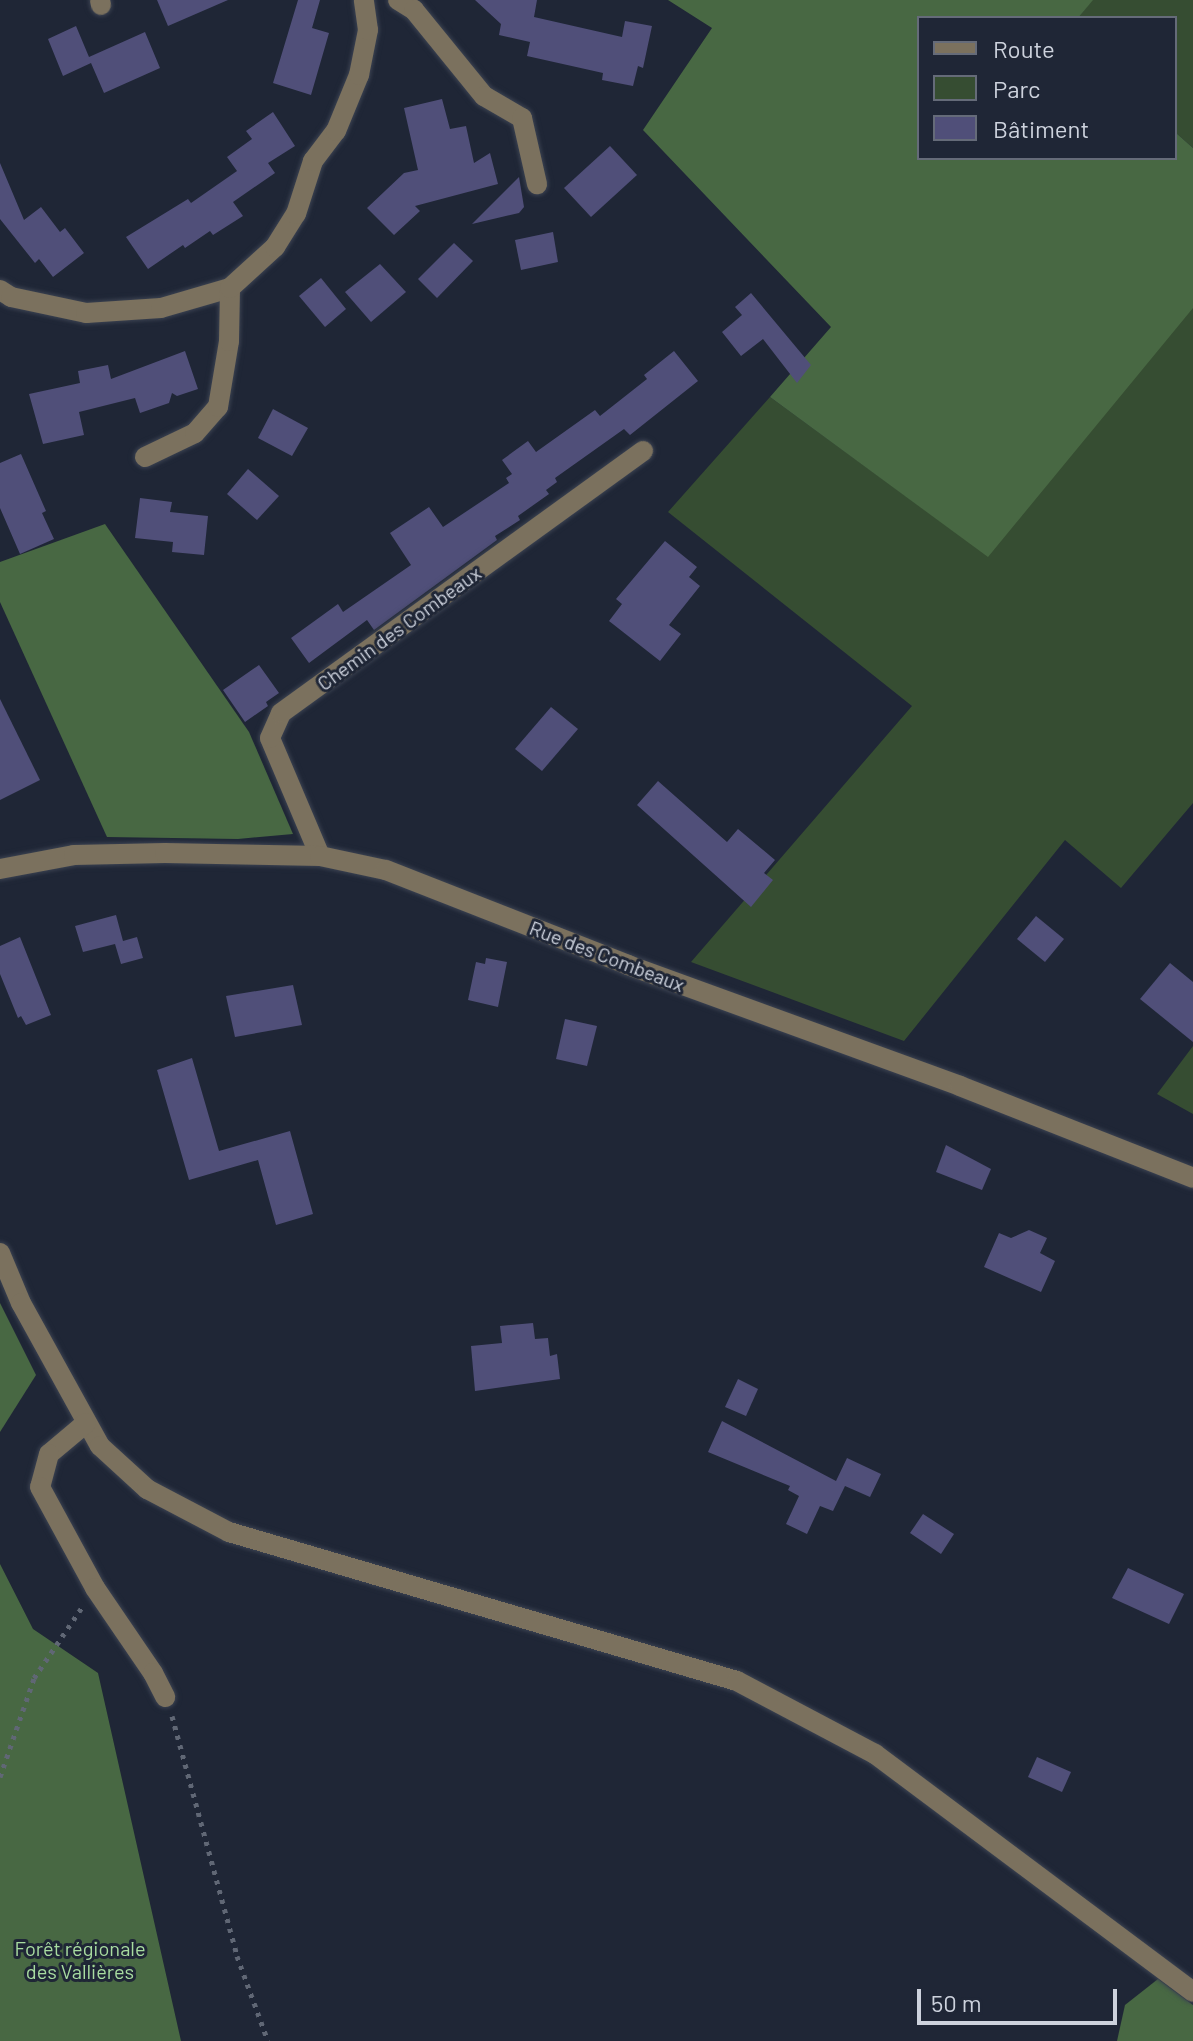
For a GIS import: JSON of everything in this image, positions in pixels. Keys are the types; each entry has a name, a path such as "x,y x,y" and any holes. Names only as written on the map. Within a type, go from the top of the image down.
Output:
{"street":[{"path":"0,290 11,297 86,313 161,308 230,288 275,247 296,214 313,161 336,131 359,75 368,30 364,0"},
{"path":"398,0 414,10 484,96 522,118 537,184"},
{"path":"145,457 195,433 218,407 229,341 230,288"},
{"name":"Chemin des Combeaux","path":"320,856 270,738 281,713 643,451"},
{"name":"Rue des Combeaux","path":"0,869 74,855 320,856 386,870 628,965 960,1086 1193,1178"},
{"path":"0,1253 21,1303 100,1446 147,1489 229,1532 737,1681 875,1754 1193,1992"},
{"path":"86,1423 49,1454 40,1487 95,1588 153,1673 165,1697"}],"path":[{"path":"0,1777 34,1678 95,1588"},
{"path":"165,1697 196,1797 237,1956 268,2041"}],"green space":[{"path":"668,0 1093,0 1080,16 917,16 917,160 1177,160 1177,134 1193,148 1193,308 988,557 770,397 831,327 643,130 712,28"},
{"path":"1092,0 1193,0 1193,148 1177,134 1177,16 1080,16"},
{"path":"1193,297 1193,803 1121,888 1065,840 904,1041 691,962 912,706 668,512 770,397 988,556"},
{"path":"105,524 249,732 293,834 238,839 107,837 0,602 0,562"},
{"path":"1193,1046 1193,1114 1157,1094"},
{"path":"0,1303 36,1375 0,1432"},
{"name":"Forêt régionale des Vallières","path":"0,1564 33,1629 98,1673 181,2041 0,2041"},
{"path":"1158,1979 1193,2005 1193,2041 1117,2041 1125,2005"}],"building":[{"path":"157,0 228,0 168,26"},
{"path":"298,0 320,0 312,28 329,33 311,95 273,83"},
{"path":"475,0 537,0 534,17 622,37 625,21 652,26 643,68 638,66 633,86 602,80 603,73 527,56 530,42 499,35 501,24"},
{"path":"76,26 89,57 145,32 160,68 104,93 91,63 63,76 48,39"},
{"path":"442,99 450,129 466,126 474,163 490,153 498,184 415,206 420,211 394,235 367,208 404,173 418,170 404,108"},
{"path":"273,112 295,146 268,163 275,173 233,202 243,216 213,235 210,231 185,248 183,245 148,269 126,237 188,199 191,203 237,171 227,157 252,139 246,131"},
{"path":"610,146 637,175 591,217 564,188"},
{"path":"0,163 24,220 41,207 60,232 65,228 84,253 53,277 39,259 35,263 0,219"},
{"path":"519,177 524,207 519,213 472,224"},
{"path":"553,232 558,262 521,270 515,240"},
{"path":"454,243 473,261 437,298 418,279"},
{"path":"380,264 406,292 371,322 345,292"},
{"path":"321,278 346,309 325,327 299,296"},
{"path":"751,293 811,365 797,383 763,339 741,356 722,332 742,315 735,307"},
{"path":"185,351 198,389 177,396 172,393 169,403 140,413 135,398 79,412 84,435 43,444 29,394 80,383 78,371 108,365 111,379"},
{"path":"674,351 698,381 630,435 624,429 555,478 557,482 546,490 549,494 518,516 520,520 495,536 497,540 374,630 367,620 309,663 291,638 338,604 343,612 411,565 390,533 429,507 443,527 509,483 506,478 512,474 502,460 528,441 536,452 595,410 600,416 647,379 644,375"},
{"path":"273,409 308,428 292,456 258,438"},
{"path":"21,454 46,511 42,513 54,539 20,554 0,508 0,463"},
{"path":"248,469 279,496 257,520 227,494"},
{"path":"140,498 172,502 170,512 208,516 204,555 172,552 173,542 135,538"},
{"path":"665,541 697,567 689,577 700,586 669,625 681,634 660,661 609,621 622,604 616,599"},
{"path":"259,665 279,693 266,702 268,706 245,722 223,690"},
{"path":"0,699 40,780 0,800"},
{"path":"551,707 578,729 542,771 515,749"},
{"path":"658,781 727,842 738,829 775,860 764,873 773,880 751,907 637,805"},
{"path":"116,915 123,941 137,937 143,958 121,964 115,944 83,952 75,926"},
{"path":"1036,916 1064,939 1045,962 1017,939"},
{"path":"20,937 51,1015 26,1025 21,1016 18,1018 0,974 0,946"},
{"path":"486,958 507,962 498,1007 468,1000 476,962 485,964"},
{"path":"1170,963 1193,982 1193,1042 1140,999"},
{"path":"293,985 302,1025 235,1037 226,996"},
{"path":"565,1019 597,1026 587,1066 556,1059"},
{"path":"192,1058 219,1151 290,1131 313,1214 276,1225 258,1160 189,1180 157,1070"},
{"path":"946,1145 991,1169 982,1190 936,1172"},
{"path":"1029,1230 1047,1238 1040,1253 1055,1261 1041,1292 984,1267 999,1233 1011,1238"},
{"path":"533,1323 535,1339 548,1338 550,1356 557,1354 560,1379 475,1391 471,1346 502,1343 500,1326"},
{"path":"738,1379 758,1389 746,1416 725,1407"},
{"path":"722,1421 836,1481 847,1458 881,1474 870,1497 845,1486 833,1511 820,1506 807,1534 786,1524 799,1496 788,1490 790,1486 708,1452"},
{"path":"923,1514 954,1534 941,1554 910,1533"},
{"path":"1128,1568 1184,1594 1169,1624 1112,1598"},
{"path":"1037,1757 1071,1772 1062,1792 1028,1777"}]}
